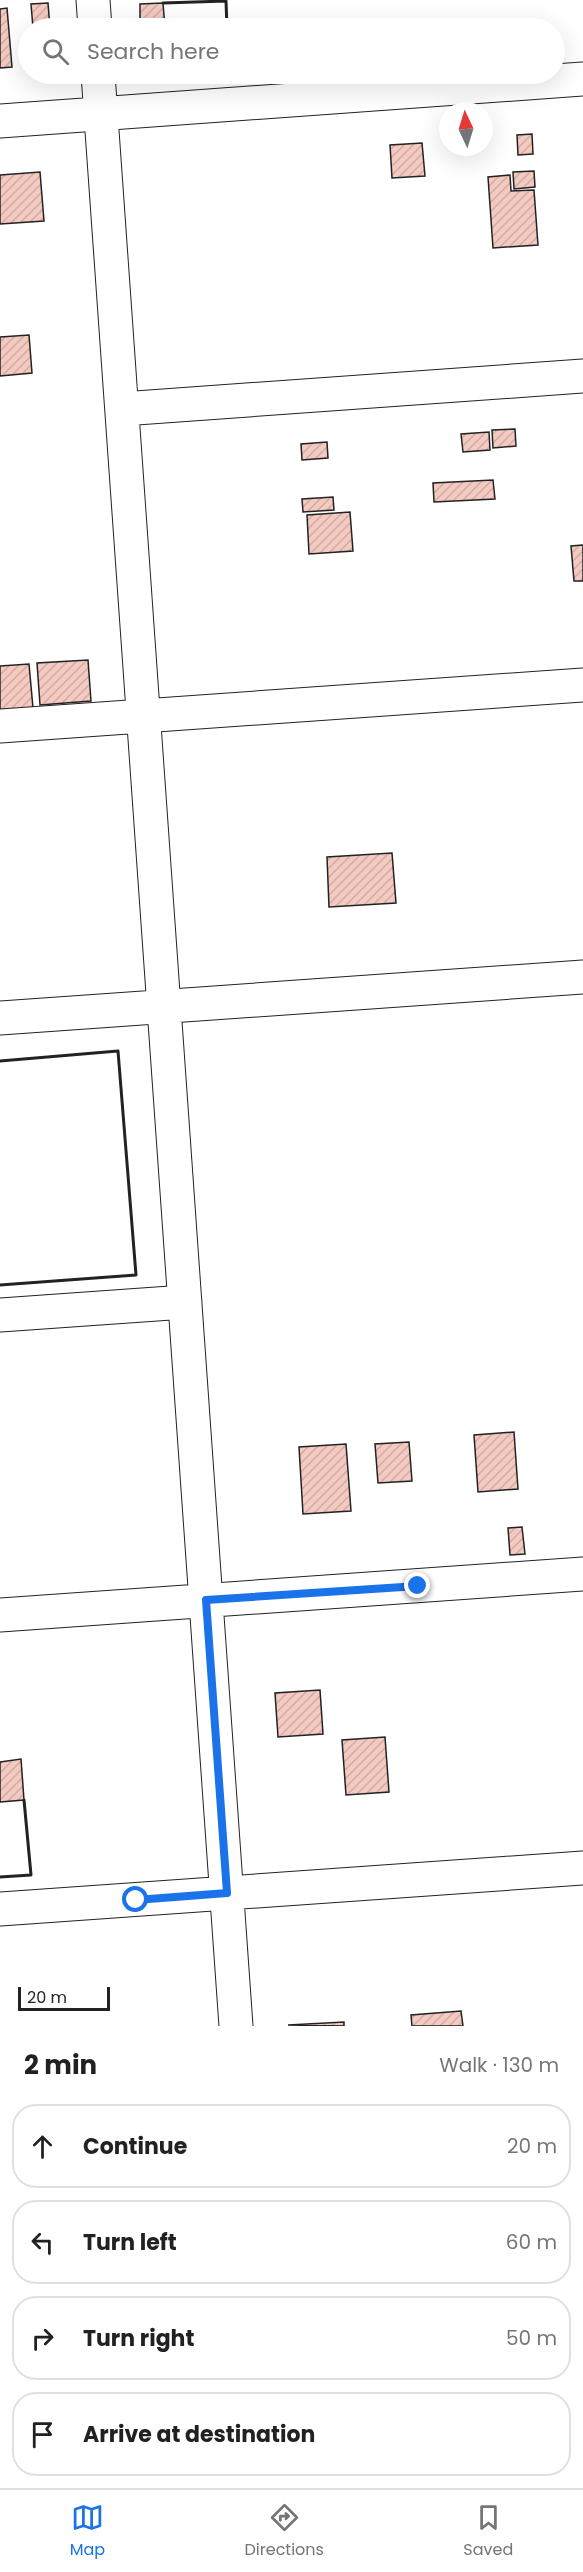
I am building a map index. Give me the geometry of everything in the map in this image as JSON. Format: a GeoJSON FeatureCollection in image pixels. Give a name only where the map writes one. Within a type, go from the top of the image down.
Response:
{"type":"FeatureCollection","features":[{"type":"Feature","properties":{"kind":"street"},"geometry":{"type":"LineString","coordinates":[[93,0],[94,18]]}},
{"type":"Feature","properties":{"kind":"street"},"geometry":{"type":"LineString","coordinates":[[565,81],[583,80]]}},
{"type":"Feature","properties":{"kind":"street"},"geometry":{"type":"LineString","coordinates":[[99,84],[236,2026]]}},
{"type":"Feature","properties":{"kind":"street"},"geometry":{"type":"LineString","coordinates":[[0,121],[526,84]]}},
{"type":"Feature","properties":{"kind":"street"},"geometry":{"type":"LineString","coordinates":[[122,409],[583,376]]}},
{"type":"Feature","properties":{"kind":"street"},"geometry":{"type":"LineString","coordinates":[[0,726],[583,685]]}},
{"type":"Feature","properties":{"kind":"street"},"geometry":{"type":"LineString","coordinates":[[0,1018],[583,977]]}},
{"type":"Feature","properties":{"kind":"street"},"geometry":{"type":"LineString","coordinates":[[0,1315],[185,1302]]}},
{"type":"Feature","properties":{"kind":"street"},"geometry":{"type":"LineString","coordinates":[[0,1615],[583,1574]]}},
{"type":"Feature","properties":{"kind":"street"},"geometry":{"type":"LineString","coordinates":[[0,1910],[583,1868]]}},
{"type":"Feature","properties":{"kind":"building"},"geometry":{"type":"Polygon","coordinates":[[[48,3],[49,18],[32,18],[31,4],[48,3]]]}},
{"type":"Feature","properties":{"kind":"building"},"geometry":{"type":"Polygon","coordinates":[[[163,3],[164,18],[140,18],[140,4],[163,3]]]}},
{"type":"Feature","properties":{"kind":"building"},"geometry":{"type":"Polygon","coordinates":[[[7,8],[12,67],[0,68],[0,9],[7,8]]]}},
{"type":"Feature","properties":{"kind":"building"},"geometry":{"type":"Polygon","coordinates":[[[532,134],[533,154],[518,155],[517,135],[532,134]]]}},
{"type":"Feature","properties":{"kind":"building"},"geometry":{"type":"Polygon","coordinates":[[[422,143],[425,176],[392,178],[390,145],[422,143]]]}},
{"type":"Feature","properties":{"kind":"building"},"geometry":{"type":"Polygon","coordinates":[[[534,171],[535,187],[514,189],[513,172],[534,171]]]}},
{"type":"Feature","properties":{"kind":"building"},"geometry":{"type":"Polygon","coordinates":[[[40,172],[44,221],[0,224],[0,175],[40,172]]]}},
{"type":"Feature","properties":{"kind":"building"},"geometry":{"type":"Polygon","coordinates":[[[510,175],[511,191],[534,190],[538,245],[493,248],[488,177],[510,175]]]}},
{"type":"Feature","properties":{"kind":"building"},"geometry":{"type":"Polygon","coordinates":[[[29,335],[32,373],[0,376],[0,337],[29,335]]]}},
{"type":"Feature","properties":{"kind":"building"},"geometry":{"type":"Polygon","coordinates":[[[515,429],[516,446],[493,448],[492,430],[515,429]]]}},
{"type":"Feature","properties":{"kind":"building"},"geometry":{"type":"Polygon","coordinates":[[[489,432],[490,450],[463,452],[461,434],[489,432]]]}},
{"type":"Feature","properties":{"kind":"building"},"geometry":{"type":"Polygon","coordinates":[[[327,442],[328,458],[302,460],[301,444],[327,442]]]}},
{"type":"Feature","properties":{"kind":"building"},"geometry":{"type":"Polygon","coordinates":[[[493,480],[495,499],[434,502],[433,483],[493,480]]]}},
{"type":"Feature","properties":{"kind":"building"},"geometry":{"type":"Polygon","coordinates":[[[333,497],[334,510],[303,512],[302,499],[333,497]]]}},
{"type":"Feature","properties":{"kind":"building"},"geometry":{"type":"Polygon","coordinates":[[[350,512],[353,551],[309,554],[307,515],[350,512]]]}},
{"type":"Feature","properties":{"kind":"building"},"geometry":{"type":"Polygon","coordinates":[[[583,545],[583,581],[574,581],[571,546],[583,545]]]}},
{"type":"Feature","properties":{"kind":"building"},"geometry":{"type":"Polygon","coordinates":[[[88,660],[91,701],[40,705],[37,663],[88,660]]]}},
{"type":"Feature","properties":{"kind":"building"},"geometry":{"type":"Polygon","coordinates":[[[29,664],[33,708],[0,710],[0,666],[29,664]]]}},
{"type":"Feature","properties":{"kind":"building"},"geometry":{"type":"Polygon","coordinates":[[[392,853],[396,903],[329,907],[327,857],[392,853]]]}},
{"type":"Feature","properties":{"kind":"building"},"geometry":{"type":"Polygon","coordinates":[[[514,1432],[518,1489],[478,1492],[474,1435],[514,1432]]]}},
{"type":"Feature","properties":{"kind":"building"},"geometry":{"type":"Polygon","coordinates":[[[409,1442],[412,1481],[378,1483],[375,1444],[409,1442]]]}},
{"type":"Feature","properties":{"kind":"building"},"geometry":{"type":"Polygon","coordinates":[[[346,1444],[351,1511],[303,1514],[299,1447],[346,1444]]]}},
{"type":"Feature","properties":{"kind":"building"},"geometry":{"type":"Polygon","coordinates":[[[522,1527],[525,1554],[510,1555],[508,1528],[522,1527]]]}},
{"type":"Feature","properties":{"kind":"building"},"geometry":{"type":"Polygon","coordinates":[[[320,1690],[323,1734],[278,1737],[275,1693],[320,1690]]]}},
{"type":"Feature","properties":{"kind":"building"},"geometry":{"type":"Polygon","coordinates":[[[385,1737],[389,1792],[346,1795],[342,1740],[385,1737]]]}},
{"type":"Feature","properties":{"kind":"building"},"geometry":{"type":"Polygon","coordinates":[[[21,1759],[24,1800],[0,1802],[0,1762],[21,1759]]]}},
{"type":"Feature","properties":{"kind":"building"},"geometry":{"type":"Polygon","coordinates":[[[461,2011],[463,2026],[412,2026],[411,2015],[461,2011]]]}},
{"type":"Feature","properties":{"kind":"building"},"geometry":{"type":"Polygon","coordinates":[[[344,2022],[344,2026],[288,2025],[344,2022]]]}},
{"type":"Feature","properties":{"kind":"wall"},"geometry":{"type":"LineString","coordinates":[[163,3],[226,1],[227,18]]}},
{"type":"Feature","properties":{"kind":"wall"},"geometry":{"type":"LineString","coordinates":[[0,1061],[118,1051],[136,1275],[0,1285]]}},
{"type":"Feature","properties":{"kind":"wall"},"geometry":{"type":"LineString","coordinates":[[0,1877],[31,1875],[24,1800]]}},
{"type":"Feature","properties":{"kind":"route"},"geometry":{"type":"LineString","coordinates":[[136,1900],[227,1893],[206,1600],[418,1586]]}}]}
